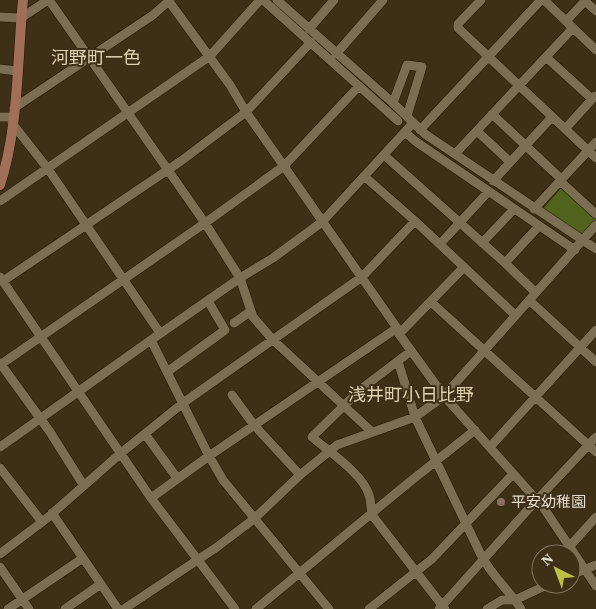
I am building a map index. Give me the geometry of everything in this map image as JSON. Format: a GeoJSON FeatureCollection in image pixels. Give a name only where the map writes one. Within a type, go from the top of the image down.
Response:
{"type":"FeatureCollection","features":[{"type":"Feature","properties":{"kind":"main road"},"geometry":{"type":"LineString","coordinates":[[0,185],[13,116],[23,0]]}},
{"type":"Feature","properties":{"kind":"street"},"geometry":{"type":"LineString","coordinates":[[0,17],[21,18],[48,0],[205,223],[240,278],[253,317],[272,339],[372,432]]}},
{"type":"Feature","properties":{"kind":"street"},"geometry":{"type":"LineString","coordinates":[[0,117],[13,116],[89,57],[154,14],[168,0],[210,56],[246,112],[362,278],[411,352],[444,396],[537,500],[569,544]]}},
{"type":"Feature","properties":{"kind":"street"},"geometry":{"type":"LineString","coordinates":[[0,201],[210,56],[262,0],[398,121]]}},
{"type":"Feature","properties":{"kind":"street"},"geometry":{"type":"LineString","coordinates":[[277,0],[393,103],[420,130],[534,209],[596,249]]}},
{"type":"Feature","properties":{"kind":"street"},"geometry":{"type":"LineString","coordinates":[[309,29],[334,0]]}},
{"type":"Feature","properties":{"kind":"street"},"geometry":{"type":"LineString","coordinates":[[336,54],[383,0]]}},
{"type":"Feature","properties":{"kind":"street"},"geometry":{"type":"LineString","coordinates":[[481,0],[458,24],[458,28],[596,158]]}},
{"type":"Feature","properties":{"kind":"street"},"geometry":{"type":"LineString","coordinates":[[420,130],[542,0],[596,50]]}},
{"type":"Feature","properties":{"kind":"street"},"geometry":{"type":"LineString","coordinates":[[454,154],[546,56],[585,0],[596,11]]}},
{"type":"Feature","properties":{"kind":"street"},"geometry":{"type":"LineString","coordinates":[[235,609],[151,498],[2,279],[168,170],[246,112],[311,42]]}},
{"type":"Feature","properties":{"kind":"street"},"geometry":{"type":"LineString","coordinates":[[546,56],[594,97],[565,129]]}},
{"type":"Feature","properties":{"kind":"street"},"geometry":{"type":"LineString","coordinates":[[0,447],[322,222],[405,132],[410,119],[422,67],[407,64],[393,103]]}},
{"type":"Feature","properties":{"kind":"street"},"geometry":{"type":"LineString","coordinates":[[0,69],[17,70]]}},
{"type":"Feature","properties":{"kind":"street"},"geometry":{"type":"LineString","coordinates":[[84,486],[0,364],[124,280],[284,166],[359,86]]}},
{"type":"Feature","properties":{"kind":"street"},"geometry":{"type":"LineString","coordinates":[[492,114],[596,214]]}},
{"type":"Feature","properties":{"kind":"street"},"geometry":{"type":"LineString","coordinates":[[13,116],[160,334]]}},
{"type":"Feature","properties":{"kind":"street"},"geometry":{"type":"LineString","coordinates":[[493,181],[552,117]]}},
{"type":"Feature","properties":{"kind":"street"},"geometry":{"type":"LineString","coordinates":[[477,131],[510,162]]}},
{"type":"Feature","properties":{"kind":"street"},"geometry":{"type":"LineString","coordinates":[[405,132],[488,192],[576,250]]}},
{"type":"Feature","properties":{"kind":"street"},"geometry":{"type":"LineString","coordinates":[[534,209],[596,142]]}},
{"type":"Feature","properties":{"kind":"street"},"geometry":{"type":"LineString","coordinates":[[384,155],[535,292]]}},
{"type":"Feature","properties":{"kind":"street"},"geometry":{"type":"LineString","coordinates":[[364,176],[415,220],[515,315]]}},
{"type":"Feature","properties":{"kind":"street"},"geometry":{"type":"LineString","coordinates":[[440,244],[488,192]]}},
{"type":"Feature","properties":{"kind":"street"},"geometry":{"type":"LineString","coordinates":[[482,243],[514,209]]}},
{"type":"Feature","properties":{"kind":"street"},"geometry":{"type":"LineString","coordinates":[[1,551],[42,522],[121,453],[183,403],[272,339],[308,317],[362,278],[415,220]]}},
{"type":"Feature","properties":{"kind":"street"},"geometry":{"type":"LineString","coordinates":[[505,263],[539,226]]}},
{"type":"Feature","properties":{"kind":"street"},"geometry":{"type":"LineString","coordinates":[[124,609],[217,547],[255,518],[300,475],[337,445],[415,417],[444,396],[483,350],[596,226]]}},
{"type":"Feature","properties":{"kind":"street"},"geometry":{"type":"LineString","coordinates":[[151,498],[254,425],[398,331],[431,302],[464,267]]}},
{"type":"Feature","properties":{"kind":"street"},"geometry":{"type":"LineString","coordinates":[[529,300],[596,362]]}},
{"type":"Feature","properties":{"kind":"street"},"geometry":{"type":"LineString","coordinates":[[167,372],[225,330],[208,301]]}},
{"type":"Feature","properties":{"kind":"street"},"geometry":{"type":"LineString","coordinates":[[431,302],[596,452]]}},
{"type":"Feature","properties":{"kind":"street"},"geometry":{"type":"LineString","coordinates":[[234,323],[251,310]]}},
{"type":"Feature","properties":{"kind":"street"},"geometry":{"type":"LineString","coordinates":[[490,447],[596,330]]}},
{"type":"Feature","properties":{"kind":"street"},"geometry":{"type":"LineString","coordinates":[[151,340],[223,480],[329,609]]}},
{"type":"Feature","properties":{"kind":"street"},"geometry":{"type":"LineString","coordinates":[[411,352],[361,389],[312,437],[356,476],[366,488],[370,496],[372,515],[442,608],[537,500],[596,437]]}},
{"type":"Feature","properties":{"kind":"street"},"geometry":{"type":"LineString","coordinates":[[398,361],[415,417],[484,560],[521,609]]}},
{"type":"Feature","properties":{"kind":"street"},"geometry":{"type":"LineString","coordinates":[[232,395],[254,425],[300,475]]}},
{"type":"Feature","properties":{"kind":"street"},"geometry":{"type":"LineString","coordinates":[[256,609],[475,430]]}},
{"type":"Feature","properties":{"kind":"street"},"geometry":{"type":"LineString","coordinates":[[145,434],[177,478]]}},
{"type":"Feature","properties":{"kind":"street"},"geometry":{"type":"LineString","coordinates":[[0,468],[42,522]]}},
{"type":"Feature","properties":{"kind":"street"},"geometry":{"type":"LineString","coordinates":[[370,609],[432,559],[513,474]]}},
{"type":"Feature","properties":{"kind":"street"},"geometry":{"type":"LineString","coordinates":[[52,513],[118,609]]}},
{"type":"Feature","properties":{"kind":"street"},"geometry":{"type":"LineString","coordinates":[[572,544],[596,517]]}},
{"type":"Feature","properties":{"kind":"street"},"geometry":{"type":"LineString","coordinates":[[8,609],[83,558]]}},
{"type":"Feature","properties":{"kind":"street"},"geometry":{"type":"LineString","coordinates":[[581,564],[596,586]]}},
{"type":"Feature","properties":{"kind":"street"},"geometry":{"type":"LineString","coordinates":[[581,570],[596,565]]}},
{"type":"Feature","properties":{"kind":"street"},"geometry":{"type":"LineString","coordinates":[[0,567],[29,609]]}},
{"type":"Feature","properties":{"kind":"street"},"geometry":{"type":"LineString","coordinates":[[65,609],[101,584]]}},
{"type":"Feature","properties":{"kind":"street"},"geometry":{"type":"LineString","coordinates":[[486,609],[502,600],[515,600],[531,592]]}},
{"type":"Feature","properties":{"kind":"green space"},"geometry":{"type":"Polygon","coordinates":[[[562,187],[596,218],[596,222],[583,237],[543,209],[562,187]]]}},
{"type":"Feature","properties":{"kind":"place","name":"平安幼稚園"},"geometry":{"type":"Point","coordinates":[501,502]}},
{"type":"Feature","properties":{"kind":"district","name":"河野町一色"},"geometry":{"type":"Point","coordinates":[96,58]}},
{"type":"Feature","properties":{"kind":"district","name":"浅井町小日比野"},"geometry":{"type":"Point","coordinates":[411,395]}}]}
